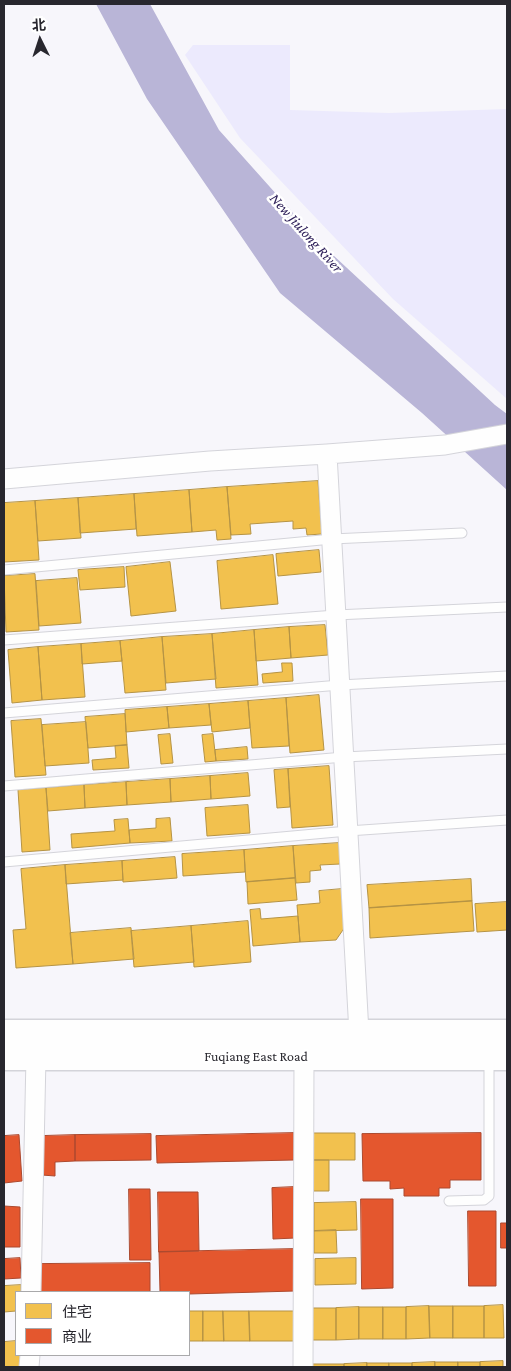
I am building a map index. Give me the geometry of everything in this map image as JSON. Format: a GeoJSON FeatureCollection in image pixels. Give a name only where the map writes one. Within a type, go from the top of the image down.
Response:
{"type":"FeatureCollection","features":[{"type":"Feature","properties":{"kind":"main road","name":"Fuqiang East Road"},"geometry":{"type":"LineString","coordinates":[[4,1033],[507,1033]]}},
{"type":"Feature","properties":{"kind":"main road","name":"Fuqiang East Road"},"geometry":{"type":"LineString","coordinates":[[4,1057],[498,1057]]}},
{"type":"Feature","properties":{"kind":"street"},"geometry":{"type":"LineString","coordinates":[[4,479],[210,460],[445,445],[507,434]]}},
{"type":"Feature","properties":{"kind":"street"},"geometry":{"type":"LineString","coordinates":[[327,454],[359,1033]]}},
{"type":"Feature","properties":{"kind":"street"},"geometry":{"type":"LineString","coordinates":[[31,1291],[36,1057]]}},
{"type":"Feature","properties":{"kind":"street"},"geometry":{"type":"LineString","coordinates":[[303,1367],[304,1057]]}},
{"type":"Feature","properties":{"kind":"lane"},"geometry":{"type":"LineString","coordinates":[[4,570],[332,539],[462,533]]}},
{"type":"Feature","properties":{"kind":"lane"},"geometry":{"type":"LineString","coordinates":[[4,640],[336,615],[507,607]]}},
{"type":"Feature","properties":{"kind":"lane"},"geometry":{"type":"LineString","coordinates":[[4,713],[340,685],[507,676]]}},
{"type":"Feature","properties":{"kind":"lane"},"geometry":{"type":"LineString","coordinates":[[4,786],[344,757],[507,749]]}},
{"type":"Feature","properties":{"kind":"lane"},"geometry":{"type":"LineString","coordinates":[[4,862],[348,831],[507,820]]}},
{"type":"Feature","properties":{"kind":"lane"},"geometry":{"type":"LineString","coordinates":[[449,1201],[484,1200],[489,1196],[498,1057]]}},
{"type":"Feature","properties":{"kind":"shaded area"},"geometry":{"type":"Polygon","coordinates":[[[193,45],[290,45],[290,110],[389,113],[507,109],[507,399],[393,299],[240,138],[185,55],[193,45]]]}},
{"type":"Feature","properties":{"kind":"water","name":"New Jiulong River"},"geometry":{"type":"Polygon","coordinates":[[[96,4],[150,4],[219,130],[320,243],[507,414],[507,490],[422,413],[280,293],[147,99],[96,4]]]}},
{"type":"Feature","properties":{"kind":"building: 住宅"},"geometry":{"type":"Polygon","coordinates":[[[318,481],[322,534],[307,535],[306,528],[293,529],[293,521],[250,524],[251,534],[231,535],[227,487],[318,481]]]}},
{"type":"Feature","properties":{"kind":"building: 住宅"},"geometry":{"type":"Polygon","coordinates":[[[227,487],[231,539],[217,540],[216,530],[192,532],[189,490],[227,487]]]}},
{"type":"Feature","properties":{"kind":"building: 住宅"},"geometry":{"type":"Polygon","coordinates":[[[189,490],[192,532],[137,536],[134,494],[189,490]]]}},
{"type":"Feature","properties":{"kind":"building: 住宅"},"geometry":{"type":"Polygon","coordinates":[[[134,494],[136,529],[80,533],[78,498],[134,494]]]}},
{"type":"Feature","properties":{"kind":"building: 住宅"},"geometry":{"type":"Polygon","coordinates":[[[78,498],[81,538],[38,541],[35,501],[78,498]]]}},
{"type":"Feature","properties":{"kind":"building: 住宅"},"geometry":{"type":"Polygon","coordinates":[[[35,501],[39,560],[4,562],[4,503],[35,501]]]}},
{"type":"Feature","properties":{"kind":"building: 住宅"},"geometry":{"type":"Polygon","coordinates":[[[319,550],[321,572],[278,576],[276,554],[319,550]]]}},
{"type":"Feature","properties":{"kind":"building: 住宅"},"geometry":{"type":"Polygon","coordinates":[[[273,555],[278,604],[221,609],[217,561],[273,555]]]}},
{"type":"Feature","properties":{"kind":"building: 住宅"},"geometry":{"type":"Polygon","coordinates":[[[170,562],[176,611],[131,616],[126,567],[170,562]]]}},
{"type":"Feature","properties":{"kind":"building: 住宅"},"geometry":{"type":"Polygon","coordinates":[[[124,567],[125,587],[80,590],[78,570],[124,567]]]}},
{"type":"Feature","properties":{"kind":"building: 住宅"},"geometry":{"type":"Polygon","coordinates":[[[35,574],[39,630],[6,632],[4,576],[35,574]]]}},
{"type":"Feature","properties":{"kind":"building: 住宅"},"geometry":{"type":"Polygon","coordinates":[[[77,578],[81,623],[39,626],[36,581],[77,578]]]}},
{"type":"Feature","properties":{"kind":"building: 住宅"},"geometry":{"type":"Polygon","coordinates":[[[325,625],[328,655],[291,658],[289,627],[325,625]]]}},
{"type":"Feature","properties":{"kind":"building: 住宅"},"geometry":{"type":"Polygon","coordinates":[[[289,627],[291,658],[256,661],[254,630],[289,627]]]}},
{"type":"Feature","properties":{"kind":"building: 住宅"},"geometry":{"type":"Polygon","coordinates":[[[254,630],[258,685],[216,688],[212,634],[254,630]]]}},
{"type":"Feature","properties":{"kind":"building: 住宅"},"geometry":{"type":"Polygon","coordinates":[[[212,634],[216,679],[166,683],[162,637],[212,634]]]}},
{"type":"Feature","properties":{"kind":"building: 住宅"},"geometry":{"type":"Polygon","coordinates":[[[162,637],[166,690],[125,693],[120,641],[162,637]]]}},
{"type":"Feature","properties":{"kind":"building: 住宅"},"geometry":{"type":"Polygon","coordinates":[[[120,641],[122,661],[82,664],[81,644],[120,641]]]}},
{"type":"Feature","properties":{"kind":"building: 住宅"},"geometry":{"type":"Polygon","coordinates":[[[81,644],[85,697],[42,700],[38,647],[81,644]]]}},
{"type":"Feature","properties":{"kind":"building: 住宅"},"geometry":{"type":"Polygon","coordinates":[[[38,647],[42,700],[12,703],[8,650],[38,647]]]}},
{"type":"Feature","properties":{"kind":"building: 住宅"},"geometry":{"type":"Polygon","coordinates":[[[282,663],[292,663],[293,681],[263,683],[262,674],[282,672],[282,663]]]}},
{"type":"Feature","properties":{"kind":"building: 住宅"},"geometry":{"type":"Polygon","coordinates":[[[319,695],[324,750],[290,753],[286,698],[319,695]]]}},
{"type":"Feature","properties":{"kind":"building: 住宅"},"geometry":{"type":"Polygon","coordinates":[[[286,698],[289,746],[252,748],[248,701],[286,698]]]}},
{"type":"Feature","properties":{"kind":"building: 住宅"},"geometry":{"type":"Polygon","coordinates":[[[248,701],[250,728],[212,732],[209,704],[248,701]]]}},
{"type":"Feature","properties":{"kind":"building: 住宅"},"geometry":{"type":"Polygon","coordinates":[[[209,704],[211,725],[169,728],[167,707],[209,704]]]}},
{"type":"Feature","properties":{"kind":"building: 住宅"},"geometry":{"type":"Polygon","coordinates":[[[167,707],[169,728],[126,732],[125,710],[167,707]]]}},
{"type":"Feature","properties":{"kind":"building: 住宅"},"geometry":{"type":"Polygon","coordinates":[[[125,714],[127,745],[88,748],[85,717],[125,714]]]}},
{"type":"Feature","properties":{"kind":"building: 住宅"},"geometry":{"type":"Polygon","coordinates":[[[41,719],[46,775],[15,777],[11,721],[41,719]]]}},
{"type":"Feature","properties":{"kind":"building: 住宅"},"geometry":{"type":"Polygon","coordinates":[[[86,722],[89,763],[45,766],[42,725],[86,722]]]}},
{"type":"Feature","properties":{"kind":"building: 住宅"},"geometry":{"type":"Polygon","coordinates":[[[170,734],[173,763],[161,764],[158,735],[170,734]]]}},
{"type":"Feature","properties":{"kind":"building: 住宅"},"geometry":{"type":"Polygon","coordinates":[[[213,734],[216,761],[205,762],[202,735],[213,734]]]}},
{"type":"Feature","properties":{"kind":"building: 住宅"},"geometry":{"type":"Polygon","coordinates":[[[127,745],[129,768],[93,770],[92,760],[116,758],[115,746],[127,745]]]}},
{"type":"Feature","properties":{"kind":"building: 住宅"},"geometry":{"type":"Polygon","coordinates":[[[247,747],[248,759],[216,761],[215,750],[247,747]]]}},
{"type":"Feature","properties":{"kind":"building: 住宅"},"geometry":{"type":"Polygon","coordinates":[[[329,766],[333,825],[292,828],[288,769],[329,766]]]}},
{"type":"Feature","properties":{"kind":"building: 住宅"},"geometry":{"type":"Polygon","coordinates":[[[288,769],[290,807],[277,808],[274,770],[288,769]]]}},
{"type":"Feature","properties":{"kind":"building: 住宅"},"geometry":{"type":"Polygon","coordinates":[[[248,773],[250,796],[211,799],[210,776],[248,773]]]}},
{"type":"Feature","properties":{"kind":"building: 住宅"},"geometry":{"type":"Polygon","coordinates":[[[210,776],[211,799],[171,802],[170,779],[210,776]]]}},
{"type":"Feature","properties":{"kind":"building: 住宅"},"geometry":{"type":"Polygon","coordinates":[[[170,779],[171,802],[127,805],[126,782],[170,779]]]}},
{"type":"Feature","properties":{"kind":"building: 住宅"},"geometry":{"type":"Polygon","coordinates":[[[126,782],[127,805],[85,808],[84,785],[126,782]]]}},
{"type":"Feature","properties":{"kind":"building: 住宅"},"geometry":{"type":"Polygon","coordinates":[[[84,785],[85,808],[48,811],[46,788],[84,785]]]}},
{"type":"Feature","properties":{"kind":"building: 住宅"},"geometry":{"type":"Polygon","coordinates":[[[46,788],[50,850],[22,852],[18,790],[46,788]]]}},
{"type":"Feature","properties":{"kind":"building: 住宅"},"geometry":{"type":"Polygon","coordinates":[[[248,805],[250,833],[207,836],[205,808],[248,805]]]}},
{"type":"Feature","properties":{"kind":"building: 住宅"},"geometry":{"type":"Polygon","coordinates":[[[170,818],[172,841],[130,843],[129,830],[156,828],[156,819],[170,818]]]}},
{"type":"Feature","properties":{"kind":"building: 住宅"},"geometry":{"type":"Polygon","coordinates":[[[128,819],[130,843],[72,848],[71,834],[115,831],[114,820],[128,819]]]}},
{"type":"Feature","properties":{"kind":"building: 住宅"},"geometry":{"type":"Polygon","coordinates":[[[339,843],[340,864],[320,865],[321,870],[310,871],[310,882],[296,883],[293,846],[339,843]]]}},
{"type":"Feature","properties":{"kind":"building: 住宅"},"geometry":{"type":"Polygon","coordinates":[[[293,846],[295,878],[246,882],[244,850],[293,846]]]}},
{"type":"Feature","properties":{"kind":"building: 住宅"},"geometry":{"type":"Polygon","coordinates":[[[244,850],[245,872],[183,876],[182,854],[244,850]]]}},
{"type":"Feature","properties":{"kind":"building: 住宅"},"geometry":{"type":"Polygon","coordinates":[[[175,857],[177,878],[123,882],[122,861],[175,857]]]}},
{"type":"Feature","properties":{"kind":"building: 住宅"},"geometry":{"type":"Polygon","coordinates":[[[122,861],[123,880],[66,884],[65,865],[122,861]]]}},
{"type":"Feature","properties":{"kind":"building: 住宅"},"geometry":{"type":"Polygon","coordinates":[[[65,865],[73,964],[16,968],[13,930],[26,929],[21,869],[65,865]]]}},
{"type":"Feature","properties":{"kind":"building: 住宅"},"geometry":{"type":"Polygon","coordinates":[[[295,878],[297,900],[248,904],[247,882],[295,878]]]}},
{"type":"Feature","properties":{"kind":"building: 住宅"},"geometry":{"type":"Polygon","coordinates":[[[471,879],[472,901],[369,908],[367,885],[471,879]]]}},
{"type":"Feature","properties":{"kind":"building: 住宅"},"geometry":{"type":"Polygon","coordinates":[[[342,889],[345,927],[336,940],[300,942],[297,905],[320,903],[319,891],[342,889]]]}},
{"type":"Feature","properties":{"kind":"building: 住宅"},"geometry":{"type":"Polygon","coordinates":[[[472,901],[474,931],[370,938],[369,908],[472,901]]]}},
{"type":"Feature","properties":{"kind":"building: 住宅"},"geometry":{"type":"Polygon","coordinates":[[[507,902],[507,930],[477,932],[475,904],[507,902]]]}},
{"type":"Feature","properties":{"kind":"building: 住宅"},"geometry":{"type":"Polygon","coordinates":[[[260,909],[261,919],[298,916],[300,942],[253,946],[250,910],[260,909]]]}},
{"type":"Feature","properties":{"kind":"building: 住宅"},"geometry":{"type":"Polygon","coordinates":[[[248,921],[251,962],[194,967],[191,926],[248,921]]]}},
{"type":"Feature","properties":{"kind":"building: 住宅"},"geometry":{"type":"Polygon","coordinates":[[[191,926],[194,962],[134,967],[131,931],[191,926]]]}},
{"type":"Feature","properties":{"kind":"building: 住宅"},"geometry":{"type":"Polygon","coordinates":[[[131,928],[134,959],[73,964],[70,933],[131,928]]]}},
{"type":"Feature","properties":{"kind":"building: 住宅"},"geometry":{"type":"Polygon","coordinates":[[[313,1133],[355,1133],[355,1160],[313,1160],[313,1133]]]}},
{"type":"Feature","properties":{"kind":"building: 住宅"},"geometry":{"type":"Polygon","coordinates":[[[313,1160],[329,1160],[329,1191],[313,1191],[313,1160]]]}},
{"type":"Feature","properties":{"kind":"building: 住宅"},"geometry":{"type":"Polygon","coordinates":[[[356,1202],[357,1230],[314,1231],[314,1203],[356,1202]]]}},
{"type":"Feature","properties":{"kind":"building: 住宅"},"geometry":{"type":"Polygon","coordinates":[[[336,1230],[337,1253],[314,1253],[314,1231],[336,1230]]]}},
{"type":"Feature","properties":{"kind":"building: 住宅"},"geometry":{"type":"Polygon","coordinates":[[[356,1258],[356,1284],[315,1285],[315,1259],[356,1258]]]}},
{"type":"Feature","properties":{"kind":"building: 住宅"},"geometry":{"type":"Polygon","coordinates":[[[21,1285],[21,1291],[15,1291],[15,1311],[4,1312],[4,1286],[21,1285]]]}},
{"type":"Feature","properties":{"kind":"building: 住宅"},"geometry":{"type":"Polygon","coordinates":[[[503,1305],[504,1338],[484,1338],[484,1306],[503,1305]]]}},
{"type":"Feature","properties":{"kind":"building: 住宅"},"geometry":{"type":"Polygon","coordinates":[[[429,1306],[453,1306],[453,1338],[430,1338],[429,1306]]]}},
{"type":"Feature","properties":{"kind":"building: 住宅"},"geometry":{"type":"Polygon","coordinates":[[[429,1306],[430,1338],[406,1339],[406,1307],[429,1306]]]}},
{"type":"Feature","properties":{"kind":"building: 住宅"},"geometry":{"type":"Polygon","coordinates":[[[453,1306],[484,1306],[484,1338],[453,1338],[453,1306]]]}},
{"type":"Feature","properties":{"kind":"building: 住宅"},"geometry":{"type":"Polygon","coordinates":[[[359,1307],[383,1307],[383,1339],[359,1339],[359,1307]]]}},
{"type":"Feature","properties":{"kind":"building: 住宅"},"geometry":{"type":"Polygon","coordinates":[[[359,1307],[359,1339],[336,1340],[336,1308],[359,1307]]]}},
{"type":"Feature","properties":{"kind":"building: 住宅"},"geometry":{"type":"Polygon","coordinates":[[[383,1307],[406,1307],[406,1339],[383,1339],[383,1307]]]}},
{"type":"Feature","properties":{"kind":"building: 住宅"},"geometry":{"type":"Polygon","coordinates":[[[312,1308],[336,1308],[336,1340],[313,1340],[312,1308]]]}},
{"type":"Feature","properties":{"kind":"building: 住宅"},"geometry":{"type":"Polygon","coordinates":[[[190,1311],[203,1311],[203,1341],[190,1341],[190,1311]]]}},
{"type":"Feature","properties":{"kind":"building: 住宅"},"geometry":{"type":"Polygon","coordinates":[[[203,1311],[223,1311],[224,1341],[203,1341],[203,1311]]]}},
{"type":"Feature","properties":{"kind":"building: 住宅"},"geometry":{"type":"Polygon","coordinates":[[[223,1311],[249,1311],[250,1341],[224,1341],[223,1311]]]}},
{"type":"Feature","properties":{"kind":"building: 住宅"},"geometry":{"type":"Polygon","coordinates":[[[249,1311],[294,1311],[294,1341],[250,1341],[249,1311]]]}},
{"type":"Feature","properties":{"kind":"building: 住宅"},"geometry":{"type":"Polygon","coordinates":[[[15,1341],[15,1356],[21,1356],[22,1367],[4,1367],[4,1342],[15,1341]]]}},
{"type":"Feature","properties":{"kind":"building: 住宅"},"geometry":{"type":"Polygon","coordinates":[[[503,1361],[503,1367],[480,1367],[480,1362],[503,1361]]]}},
{"type":"Feature","properties":{"kind":"building: 住宅"},"geometry":{"type":"Polygon","coordinates":[[[435,1362],[458,1362],[458,1367],[435,1367],[435,1362]]]}},
{"type":"Feature","properties":{"kind":"building: 住宅"},"geometry":{"type":"Polygon","coordinates":[[[435,1362],[435,1367],[412,1367],[412,1363],[435,1362]]]}},
{"type":"Feature","properties":{"kind":"building: 住宅"},"geometry":{"type":"Polygon","coordinates":[[[458,1362],[480,1362],[480,1367],[458,1367],[458,1362]]]}},
{"type":"Feature","properties":{"kind":"building: 住宅"},"geometry":{"type":"Polygon","coordinates":[[[367,1363],[389,1363],[389,1367],[367,1367],[367,1363]]]}},
{"type":"Feature","properties":{"kind":"building: 住宅"},"geometry":{"type":"Polygon","coordinates":[[[367,1363],[367,1367],[344,1367],[344,1364],[367,1363]]]}},
{"type":"Feature","properties":{"kind":"building: 住宅"},"geometry":{"type":"Polygon","coordinates":[[[389,1363],[412,1363],[412,1367],[389,1367],[389,1363]]]}},
{"type":"Feature","properties":{"kind":"building: 住宅"},"geometry":{"type":"Polygon","coordinates":[[[313,1364],[344,1364],[344,1367],[313,1367],[313,1364]]]}},
{"type":"Feature","properties":{"kind":"building: 商业"},"geometry":{"type":"Polygon","coordinates":[[[294,1133],[294,1160],[157,1163],[156,1136],[294,1133]]]}},
{"type":"Feature","properties":{"kind":"building: 商业"},"geometry":{"type":"Polygon","coordinates":[[[481,1133],[481,1180],[450,1180],[450,1188],[439,1188],[439,1196],[404,1196],[404,1188],[390,1189],[390,1181],[363,1181],[362,1134],[481,1133]]]}},
{"type":"Feature","properties":{"kind":"building: 商业"},"geometry":{"type":"Polygon","coordinates":[[[151,1134],[151,1160],[75,1161],[75,1135],[151,1134]]]}},
{"type":"Feature","properties":{"kind":"building: 商业"},"geometry":{"type":"Polygon","coordinates":[[[19,1135],[22,1181],[4,1183],[4,1136],[19,1135]]]}},
{"type":"Feature","properties":{"kind":"building: 商业"},"geometry":{"type":"Polygon","coordinates":[[[75,1135],[75,1161],[55,1162],[55,1176],[42,1175],[42,1136],[75,1135]]]}},
{"type":"Feature","properties":{"kind":"building: 商业"},"geometry":{"type":"Polygon","coordinates":[[[294,1187],[295,1238],[273,1239],[272,1188],[294,1187]]]}},
{"type":"Feature","properties":{"kind":"building: 商业"},"geometry":{"type":"Polygon","coordinates":[[[129,1189],[150,1189],[151,1260],[130,1260],[129,1189]]]}},
{"type":"Feature","properties":{"kind":"building: 商业"},"geometry":{"type":"Polygon","coordinates":[[[158,1192],[198,1192],[199,1251],[159,1252],[158,1192]]]}},
{"type":"Feature","properties":{"kind":"building: 商业"},"geometry":{"type":"Polygon","coordinates":[[[361,1199],[393,1199],[393,1288],[362,1289],[361,1199]]]}},
{"type":"Feature","properties":{"kind":"building: 商业"},"geometry":{"type":"Polygon","coordinates":[[[4,1206],[20,1207],[20,1247],[4,1247],[4,1206]]]}},
{"type":"Feature","properties":{"kind":"building: 商业"},"geometry":{"type":"Polygon","coordinates":[[[468,1211],[496,1211],[496,1286],[469,1286],[468,1211]]]}},
{"type":"Feature","properties":{"kind":"building: 商业"},"geometry":{"type":"Polygon","coordinates":[[[501,1223],[507,1223],[507,1248],[501,1248],[501,1223]]]}},
{"type":"Feature","properties":{"kind":"building: 商业"},"geometry":{"type":"Polygon","coordinates":[[[294,1249],[295,1291],[190,1294],[190,1291],[160,1291],[159,1252],[294,1249]]]}},
{"type":"Feature","properties":{"kind":"building: 商业"},"geometry":{"type":"Polygon","coordinates":[[[20,1258],[21,1278],[4,1279],[4,1259],[20,1258]]]}},
{"type":"Feature","properties":{"kind":"building: 商业"},"geometry":{"type":"Polygon","coordinates":[[[150,1263],[150,1291],[40,1291],[40,1264],[150,1263]]]}}]}
